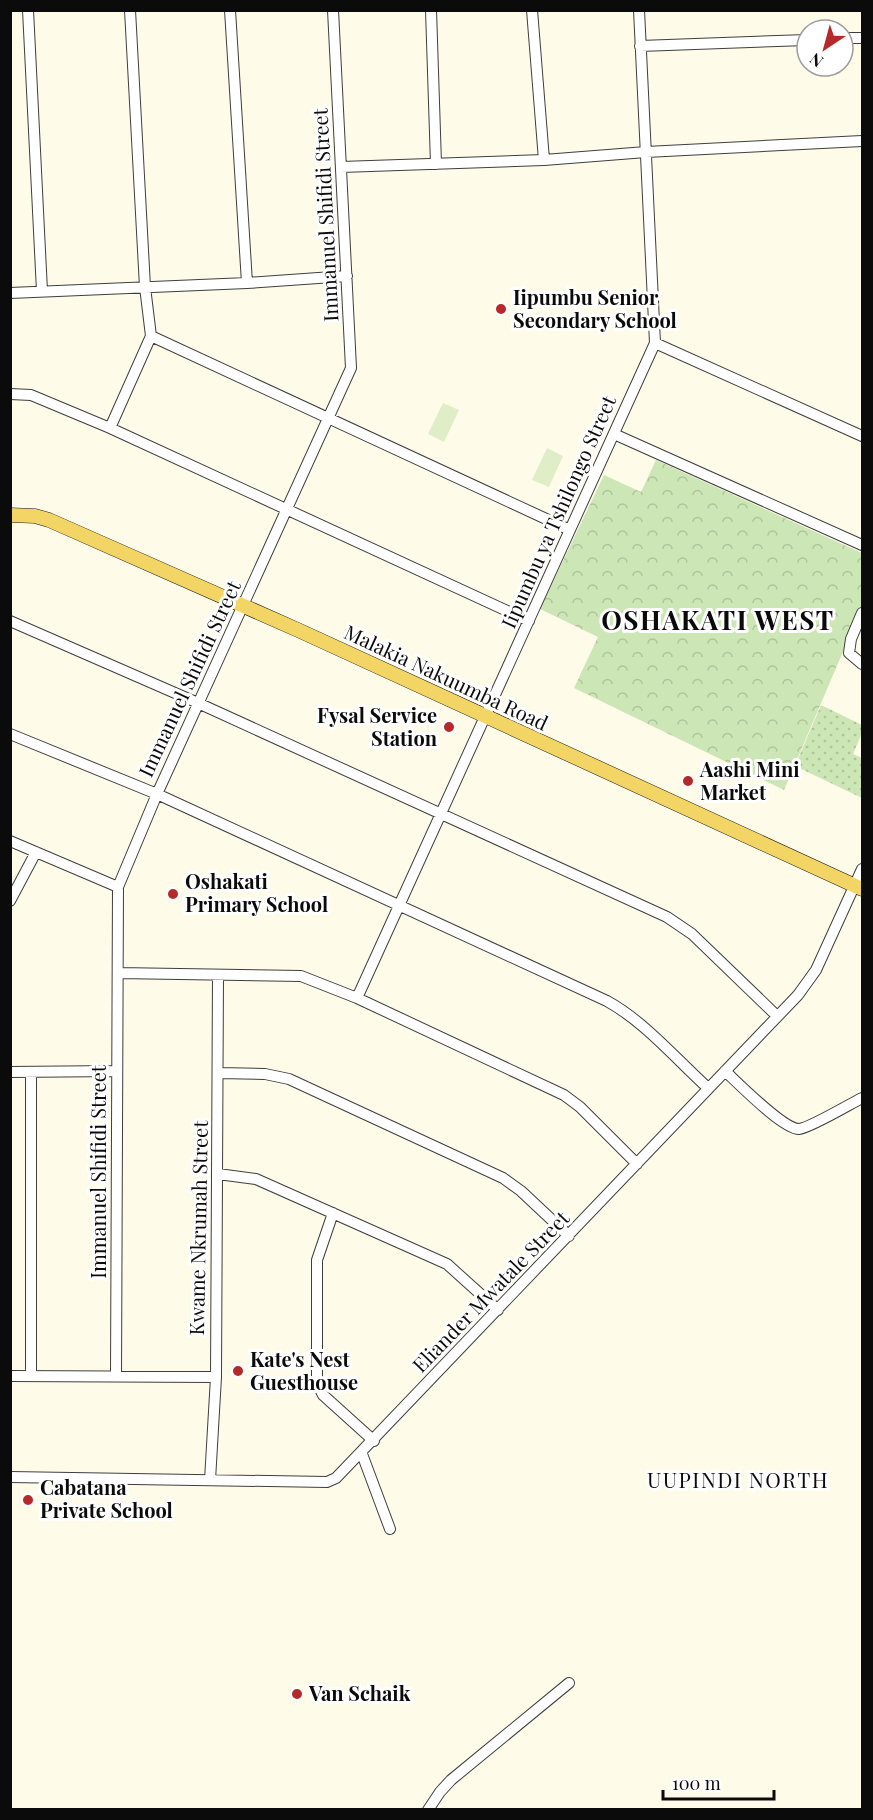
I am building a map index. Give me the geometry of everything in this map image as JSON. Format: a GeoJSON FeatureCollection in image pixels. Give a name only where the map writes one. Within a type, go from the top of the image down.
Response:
{"type":"FeatureCollection","features":[{"type":"Feature","properties":{"kind":"main road","name":"Malakia Nakuumba Road"},"geometry":{"type":"LineString","coordinates":[[10,515],[49,519],[859,887]]}},
{"type":"Feature","properties":{"kind":"street"},"geometry":{"type":"LineString","coordinates":[[28,10],[42,291]]}},
{"type":"Feature","properties":{"kind":"street"},"geometry":{"type":"LineString","coordinates":[[110,428],[151,336],[146,287],[130,10]]}},
{"type":"Feature","properties":{"kind":"street"},"geometry":{"type":"LineString","coordinates":[[230,10],[247,283]]}},
{"type":"Feature","properties":{"kind":"street","name":"Immanuel Shifidi Street"},"geometry":{"type":"LineString","coordinates":[[116,1376],[118,887],[157,794],[351,368],[333,10]]}},
{"type":"Feature","properties":{"kind":"street"},"geometry":{"type":"LineString","coordinates":[[431,10],[436,164]]}},
{"type":"Feature","properties":{"kind":"street"},"geometry":{"type":"LineString","coordinates":[[532,10],[544,160]]}},
{"type":"Feature","properties":{"kind":"street","name":"Iipumbu ya Tshilongo Street"},"geometry":{"type":"LineString","coordinates":[[357,998],[656,343],[639,10]]}},
{"type":"Feature","properties":{"kind":"street"},"geometry":{"type":"LineString","coordinates":[[640,46],[795,40]]}},
{"type":"Feature","properties":{"kind":"street"},"geometry":{"type":"LineString","coordinates":[[341,167],[544,160],[645,152],[862,141]]}},
{"type":"Feature","properties":{"kind":"street"},"geometry":{"type":"LineString","coordinates":[[10,293],[247,283],[347,276]]}},
{"type":"Feature","properties":{"kind":"street"},"geometry":{"type":"LineString","coordinates":[[151,336],[570,530]]}},
{"type":"Feature","properties":{"kind":"street"},"geometry":{"type":"LineString","coordinates":[[656,343],[862,436]]}},
{"type":"Feature","properties":{"kind":"street"},"geometry":{"type":"LineString","coordinates":[[10,394],[31,395],[110,428],[529,621]]}},
{"type":"Feature","properties":{"kind":"street"},"geometry":{"type":"LineString","coordinates":[[614,434],[862,545]]}},
{"type":"Feature","properties":{"kind":"street"},"geometry":{"type":"LineString","coordinates":[[862,613],[851,639],[849,653],[862,664]]}},
{"type":"Feature","properties":{"kind":"street"},"geometry":{"type":"LineString","coordinates":[[10,621],[198,703],[681,925],[777,1016]]}},
{"type":"Feature","properties":{"kind":"street"},"geometry":{"type":"LineString","coordinates":[[10,734],[157,794],[621,1009],[708,1088]]}},
{"type":"Feature","properties":{"kind":"street"},"geometry":{"type":"LineString","coordinates":[[10,841],[118,887]]}},
{"type":"Feature","properties":{"kind":"street"},"geometry":{"type":"LineString","coordinates":[[10,901],[36,852]]}},
{"type":"Feature","properties":{"kind":"street","name":"Eliander Mwatale Street"},"geometry":{"type":"LineString","coordinates":[[10,1477],[327,1482],[336,1478],[362,1454],[809,982],[859,887],[862,869]]}},
{"type":"Feature","properties":{"kind":"street"},"geometry":{"type":"LineString","coordinates":[[118,974],[301,976],[357,998],[564,1095],[580,1107],[637,1164]]}},
{"type":"Feature","properties":{"kind":"street","name":"Kwame Nkrumah Street"},"geometry":{"type":"LineString","coordinates":[[210,1480],[216,1377],[218,976]]}},
{"type":"Feature","properties":{"kind":"street"},"geometry":{"type":"LineString","coordinates":[[10,1072],[117,1071]]}},
{"type":"Feature","properties":{"kind":"street"},"geometry":{"type":"LineString","coordinates":[[725,1071],[780,1120],[793,1128],[805,1127],[862,1098]]}},
{"type":"Feature","properties":{"kind":"street"},"geometry":{"type":"LineString","coordinates":[[31,1072],[31,1376]]}},
{"type":"Feature","properties":{"kind":"street"},"geometry":{"type":"LineString","coordinates":[[219,1073],[265,1074],[289,1078],[503,1178],[521,1191],[568,1236]]}},
{"type":"Feature","properties":{"kind":"street"},"geometry":{"type":"LineString","coordinates":[[218,1174],[256,1179],[447,1264],[498,1310]]}},
{"type":"Feature","properties":{"kind":"street"},"geometry":{"type":"LineString","coordinates":[[333,1213],[318,1260],[317,1377],[323,1395],[374,1441]]}},
{"type":"Feature","properties":{"kind":"street"},"geometry":{"type":"LineString","coordinates":[[10,1376],[216,1377]]}},
{"type":"Feature","properties":{"kind":"street"},"geometry":{"type":"LineString","coordinates":[[362,1454],[390,1529]]}},
{"type":"Feature","properties":{"kind":"street"},"geometry":{"type":"LineString","coordinates":[[428,1809],[452,1780],[569,1683]]}},
{"type":"Feature","properties":{"kind":"green space"},"geometry":{"type":"Polygon","coordinates":[[[443,403],[459,410],[444,442],[428,434],[443,403]]]}},
{"type":"Feature","properties":{"kind":"green space"},"geometry":{"type":"Polygon","coordinates":[[[547,448],[563,456],[549,487],[532,480],[547,448]]]}},
{"type":"Feature","properties":{"kind":"green space"},"geometry":{"type":"Polygon","coordinates":[[[656,460],[862,553],[862,607],[784,790],[574,688],[598,637],[540,609],[604,475],[641,492],[656,460]]]}},
{"type":"Feature","properties":{"kind":"green space"},"geometry":{"type":"Polygon","coordinates":[[[821,705],[862,725],[862,733],[853,754],[862,758],[862,798],[795,766],[821,705]]]}},
{"type":"Feature","properties":{"kind":"place","name":"Iipumbu Senior Secondary School"},"geometry":{"type":"Point","coordinates":[501,309]}},
{"type":"Feature","properties":{"kind":"place","name":"Fysal Service Station"},"geometry":{"type":"Point","coordinates":[449,727]}},
{"type":"Feature","properties":{"kind":"place","name":"Aashi Mini Market"},"geometry":{"type":"Point","coordinates":[688,781]}},
{"type":"Feature","properties":{"kind":"place","name":"Oshakati Primary School"},"geometry":{"type":"Point","coordinates":[173,894]}},
{"type":"Feature","properties":{"kind":"place","name":"Kate's Nest Guesthouse"},"geometry":{"type":"Point","coordinates":[238,1371]}},
{"type":"Feature","properties":{"kind":"place","name":"Cabatana Private School"},"geometry":{"type":"Point","coordinates":[28,1500]}},
{"type":"Feature","properties":{"kind":"place","name":"Van Schaik"},"geometry":{"type":"Point","coordinates":[297,1694]}},
{"type":"Feature","properties":{"kind":"district","name":"OSHAKATI WEST"},"geometry":{"type":"Point","coordinates":[718,621]}},
{"type":"Feature","properties":{"kind":"district","name":"UUPINDI NORTH"},"geometry":{"type":"Point","coordinates":[738,1481]}}]}
